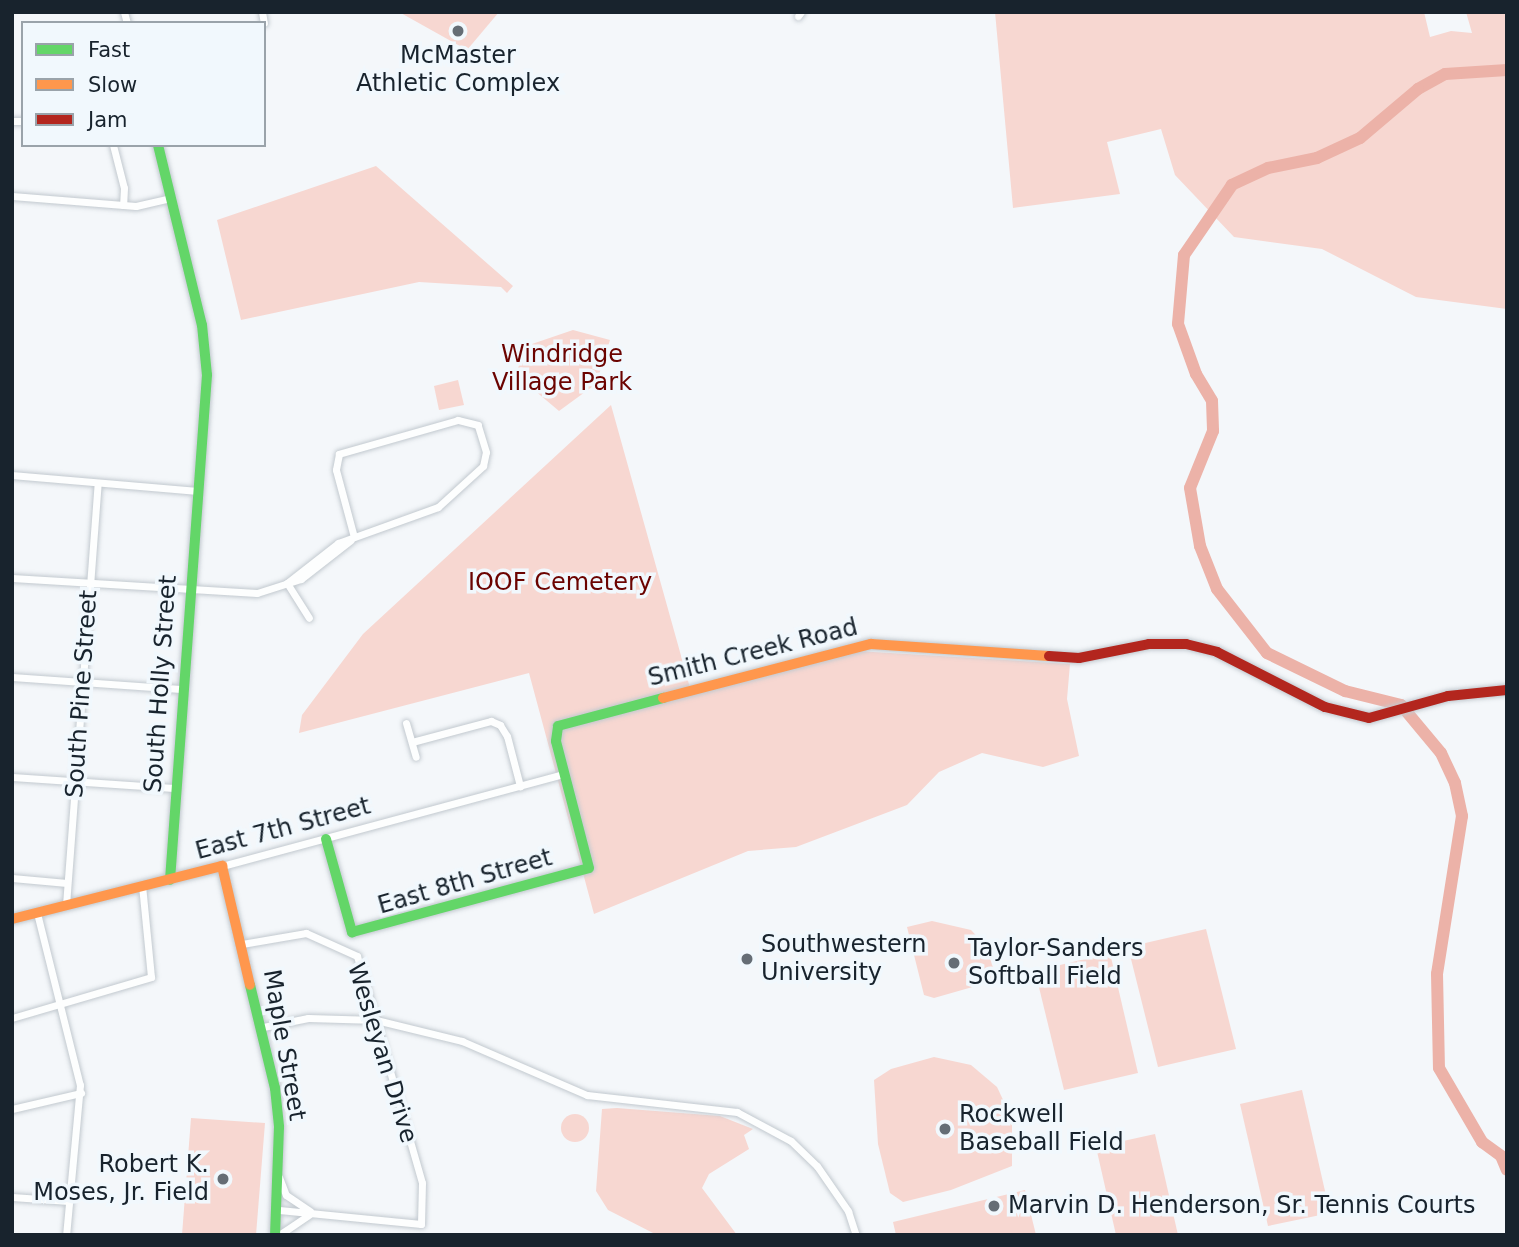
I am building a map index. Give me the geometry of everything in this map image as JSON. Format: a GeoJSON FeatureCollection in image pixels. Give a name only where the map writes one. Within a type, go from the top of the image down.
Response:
{"type":"FeatureCollection","features":[{"type":"Feature","properties":{"kind":"street"},"geometry":{"type":"LineString","coordinates":[[114,147],[124,188],[122,205]]}},
{"type":"Feature","properties":{"kind":"street","name":"South Holly Street"},"geometry":{"type":"LineString","coordinates":[[158,147],[206,356],[174,788],[170,880]]}},
{"type":"Feature","properties":{"kind":"street"},"geometry":{"type":"LineString","coordinates":[[12,196],[122,205],[170,198]]}},
{"type":"Feature","properties":{"kind":"street"},"geometry":{"type":"LineString","coordinates":[[12,578],[242,595],[301,579],[354,537],[438,507],[483,466],[486,452],[478,425],[458,420],[339,454],[336,470],[354,537]]}},
{"type":"Feature","properties":{"kind":"street"},"geometry":{"type":"LineString","coordinates":[[12,475],[197,491]]}},
{"type":"Feature","properties":{"kind":"street","name":"South Pine Street"},"geometry":{"type":"LineString","coordinates":[[66,905],[98,483]]}},
{"type":"Feature","properties":{"kind":"street"},"geometry":{"type":"LineString","coordinates":[[287,583],[309,618]]}},
{"type":"Feature","properties":{"kind":"street","name":"Smith Creek Road"},"geometry":{"type":"LineString","coordinates":[[589,868],[555,736],[564,723],[871,644],[1079,658],[1149,644],[1186,643],[1217,652],[1325,707],[1369,719],[1448,696],[1507,690]]}},
{"type":"Feature","properties":{"kind":"street"},"geometry":{"type":"LineString","coordinates":[[12,677],[181,689]]}},
{"type":"Feature","properties":{"kind":"street"},"geometry":{"type":"LineString","coordinates":[[412,742],[491,721],[507,736],[520,786]]}},
{"type":"Feature","properties":{"kind":"street"},"geometry":{"type":"LineString","coordinates":[[406,723],[416,757]]}},
{"type":"Feature","properties":{"kind":"street","name":"East 7th Street"},"geometry":{"type":"LineString","coordinates":[[12,919],[326,839],[563,774]]}},
{"type":"Feature","properties":{"kind":"street"},"geometry":{"type":"LineString","coordinates":[[12,777],[174,788]]}},
{"type":"Feature","properties":{"kind":"street","name":"East 8th Street"},"geometry":{"type":"LineString","coordinates":[[326,839],[352,932],[365,932],[589,868]]}},
{"type":"Feature","properties":{"kind":"street","name":"Maple Street"},"geometry":{"type":"LineString","coordinates":[[222,866],[262,1027],[277,1104],[277,1235]]}},
{"type":"Feature","properties":{"kind":"street"},"geometry":{"type":"LineString","coordinates":[[12,878],[67,884]]}},
{"type":"Feature","properties":{"kind":"street"},"geometry":{"type":"LineString","coordinates":[[12,1018],[151,977],[142,886]]}},
{"type":"Feature","properties":{"kind":"street"},"geometry":{"type":"LineString","coordinates":[[37,913],[81,1093],[66,1235]]}},
{"type":"Feature","properties":{"kind":"street","name":"Wesleyan Drive"},"geometry":{"type":"LineString","coordinates":[[242,944],[306,933],[357,956],[422,1183],[421,1224],[317,1213]]}},
{"type":"Feature","properties":{"kind":"street"},"geometry":{"type":"LineString","coordinates":[[262,1027],[308,1018],[376,1020],[462,1041],[587,1095],[737,1112],[790,1140],[817,1166],[848,1211],[856,1235]]}},
{"type":"Feature","properties":{"kind":"street"},"geometry":{"type":"LineString","coordinates":[[12,1109],[81,1093]]}},
{"type":"Feature","properties":{"kind":"street"},"geometry":{"type":"LineString","coordinates":[[278,1175],[291,1200],[317,1213]]}},
{"type":"Feature","properties":{"kind":"street"},"geometry":{"type":"LineString","coordinates":[[12,1197],[69,1202]]}},
{"type":"Feature","properties":{"kind":"street"},"geometry":{"type":"LineString","coordinates":[[277,1210],[317,1213]]}},
{"type":"Feature","properties":{"kind":"street"},"geometry":{"type":"LineString","coordinates":[[277,1235],[297,1220],[317,1213]]}},
{"type":"Feature","properties":{"kind":"green space","name":"McMaster Athletic Complex"},"geometry":{"type":"Polygon","coordinates":[[[399,12],[499,12],[467,50],[399,12]]]}},
{"type":"Feature","properties":{"kind":"green space"},"geometry":{"type":"Polygon","coordinates":[[[995,12],[1424,12],[1430,37],[1451,31],[1472,33],[1466,12],[1507,12],[1507,309],[1416,297],[1322,249],[1234,237],[1175,175],[1161,129],[1107,142],[1120,194],[1013,208],[995,12]]]}},
{"type":"Feature","properties":{"kind":"green space"},"geometry":{"type":"Polygon","coordinates":[[[376,166],[513,286],[507,293],[501,287],[419,282],[241,320],[217,220],[376,166]]]}},
{"type":"Feature","properties":{"kind":"green space","name":"Windridge Village Park"},"geometry":{"type":"Polygon","coordinates":[[[573,330],[610,340],[596,384],[559,411],[515,374],[529,345],[573,330]]]}},
{"type":"Feature","properties":{"kind":"green space","name":"Windridge Village Park"},"geometry":{"type":"Polygon","coordinates":[[[458,380],[464,405],[439,410],[434,386],[458,380]]]}},
{"type":"Feature","properties":{"kind":"green space","name":"IOOF Cemetery"},"geometry":{"type":"Polygon","coordinates":[[[611,405],[692,695],[857,651],[1070,664],[1067,699],[1079,756],[1043,767],[982,753],[939,772],[907,805],[796,847],[748,851],[594,914],[529,673],[299,733],[302,715],[363,634],[611,405]]]}},
{"type":"Feature","properties":{"kind":"green space","name":"Taylor-Sanders Softball Field"},"geometry":{"type":"Polygon","coordinates":[[[932,921],[971,930],[986,946],[997,980],[934,998],[924,995],[907,927],[932,921]]]}},
{"type":"Feature","properties":{"kind":"green space"},"geometry":{"type":"Polygon","coordinates":[[[1206,929],[1236,1049],[1158,1067],[1128,947],[1206,929]]]}},
{"type":"Feature","properties":{"kind":"green space"},"geometry":{"type":"Polygon","coordinates":[[[1110,953],[1138,1073],[1064,1090],[1035,971],[1110,953]]]}},
{"type":"Feature","properties":{"kind":"green space","name":"Rockwell Baseball Field"},"geometry":{"type":"Polygon","coordinates":[[[934,1057],[971,1065],[997,1087],[1012,1119],[1012,1166],[951,1190],[903,1202],[890,1193],[878,1144],[874,1080],[891,1069],[934,1057]]]}},
{"type":"Feature","properties":{"kind":"green space"},"geometry":{"type":"Polygon","coordinates":[[[1302,1090],[1330,1213],[1268,1226],[1240,1104],[1302,1090]]]}},
{"type":"Feature","properties":{"kind":"green space"},"geometry":{"type":"Polygon","coordinates":[[[602,1109],[720,1116],[753,1129],[744,1135],[749,1149],[709,1174],[702,1188],[737,1235],[657,1235],[608,1210],[596,1191],[602,1109]]]}},
{"type":"Feature","properties":{"kind":"green space"},"geometry":{"type":"Polygon","coordinates":[[[575,1114],[585,1118],[589,1128],[585,1138],[575,1142],[565,1138],[561,1128],[565,1118],[575,1114]]]}},
{"type":"Feature","properties":{"kind":"green space","name":"Robert K. Moses, Jr. Field"},"geometry":{"type":"Polygon","coordinates":[[[191,1118],[265,1123],[256,1235],[182,1235],[191,1118]]]}},
{"type":"Feature","properties":{"kind":"green space"},"geometry":{"type":"Polygon","coordinates":[[[1155,1134],[1178,1235],[1116,1235],[1096,1147],[1155,1134]]]}},
{"type":"Feature","properties":{"kind":"green space","name":"Marvin D. Henderson, Sr. Tennis Courts"},"geometry":{"type":"Polygon","coordinates":[[[1025,1190],[1036,1235],[896,1235],[893,1222],[1025,1190]]]}},
{"type":"Feature","properties":{"kind":"waterway"},"geometry":{"type":"LineString","coordinates":[[1507,70],[1445,74],[1418,89],[1360,138],[1317,158],[1268,168],[1232,185],[1184,255],[1178,324],[1196,374],[1212,401],[1213,431],[1190,488],[1200,546],[1217,589],[1267,653],[1345,691],[1401,705],[1441,753],[1455,783],[1462,816],[1437,974],[1439,1068],[1482,1142],[1501,1156],[1507,1170]]}},
{"type":"Feature","properties":{"kind":"traffic: fast"},"geometry":{"type":"LineString","coordinates":[[158,147],[202,325],[207,375],[170,880]]}},
{"type":"Feature","properties":{"kind":"traffic: fast"},"geometry":{"type":"LineString","coordinates":[[326,839],[352,932],[589,868],[556,741],[558,726],[663,698]]}},
{"type":"Feature","properties":{"kind":"traffic: fast"},"geometry":{"type":"LineString","coordinates":[[250,985],[275,1088],[279,1127],[275,1235]]}},
{"type":"Feature","properties":{"kind":"traffic: slow"},"geometry":{"type":"LineString","coordinates":[[663,698],[871,644],[1049,656]]}},
{"type":"Feature","properties":{"kind":"traffic: slow"},"geometry":{"type":"LineString","coordinates":[[12,919],[222,866],[250,985]]}},
{"type":"Feature","properties":{"kind":"traffic: jam"},"geometry":{"type":"LineString","coordinates":[[1049,656],[1079,658],[1149,644],[1186,644],[1217,652],[1325,707],[1369,718],[1448,696],[1507,690]]}},
{"type":"Feature","properties":{"kind":"place","name":"McMaster Athletic Complex"},"geometry":{"type":"Point","coordinates":[458,31]}},
{"type":"Feature","properties":{"kind":"place","name":"Southwestern University"},"geometry":{"type":"Point","coordinates":[747,959]}},
{"type":"Feature","properties":{"kind":"place","name":"Taylor-Sanders Softball Field"},"geometry":{"type":"Point","coordinates":[954,963]}},
{"type":"Feature","properties":{"kind":"place","name":"Rockwell Baseball Field"},"geometry":{"type":"Point","coordinates":[945,1129]}},
{"type":"Feature","properties":{"kind":"place","name":"Robert K. Moses, Jr. Field"},"geometry":{"type":"Point","coordinates":[223,1179]}},
{"type":"Feature","properties":{"kind":"place","name":"Marvin D. Henderson, Sr. Tennis Courts"},"geometry":{"type":"Point","coordinates":[994,1206]}}]}
